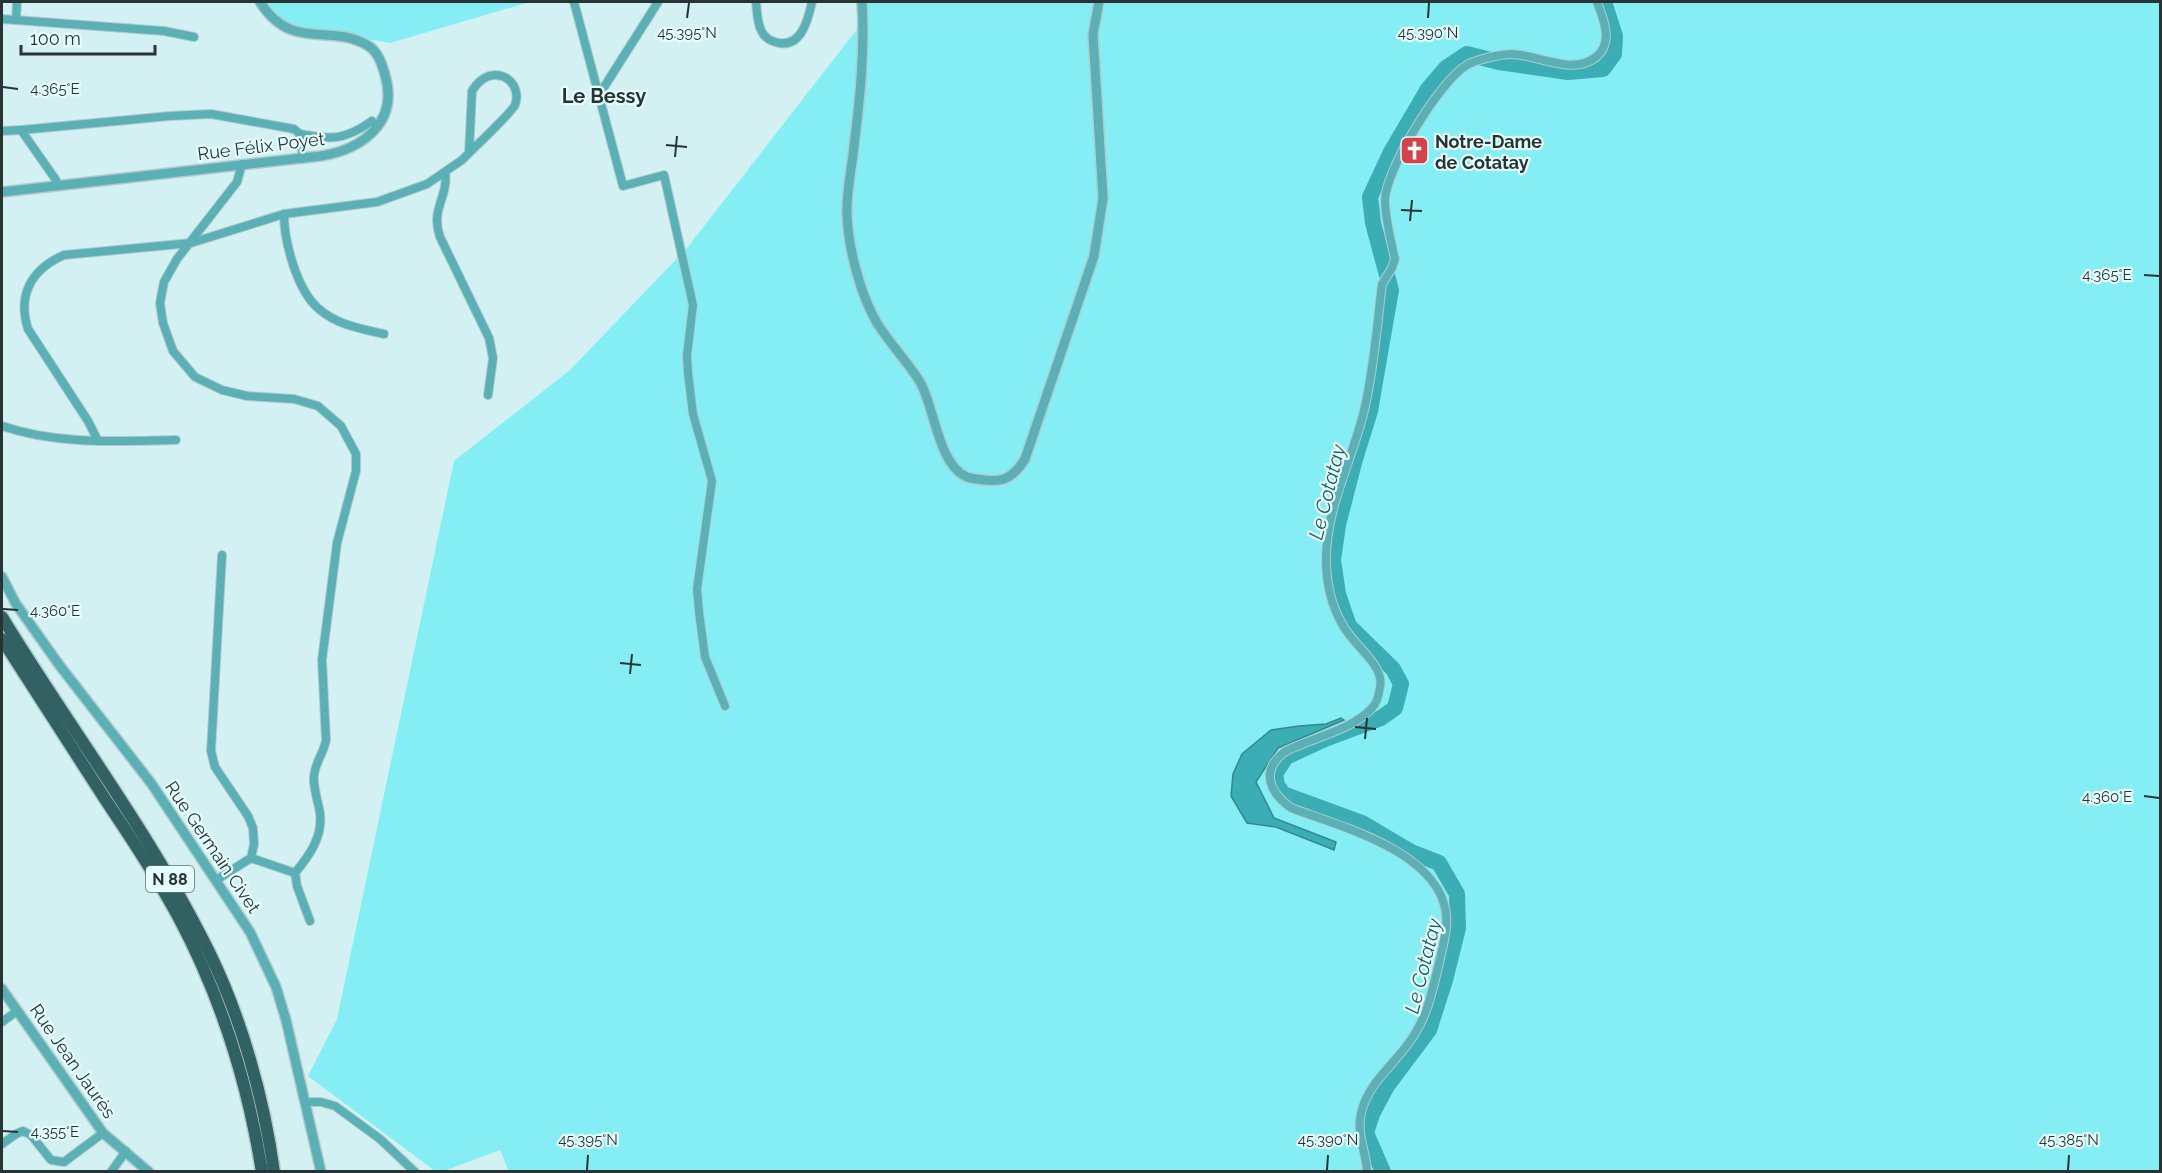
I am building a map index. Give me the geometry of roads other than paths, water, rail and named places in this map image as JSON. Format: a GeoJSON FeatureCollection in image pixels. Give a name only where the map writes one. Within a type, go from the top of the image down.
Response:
{"type":"FeatureCollection","features":[{"type":"Feature","properties":{"kind":"highway","name":"N 88"},"geometry":{"type":"LineString","coordinates":[[2,617],[164,868],[210,955],[230,1003],[249,1060],[261,1105],[274,1172]]}},
{"type":"Feature","properties":{"kind":"highway","name":"N 88"},"geometry":{"type":"LineString","coordinates":[[2,639],[132,840],[179,918],[214,994],[228,1032],[256,1137],[262,1172]]}},
{"type":"Feature","properties":{"kind":"street"},"geometry":{"type":"LineString","coordinates":[[16,20],[17,2]]}},
{"type":"Feature","properties":{"kind":"street","name":"Rue Félix Poyet"},"geometry":{"type":"LineString","coordinates":[[2,192],[303,159],[336,153],[356,146],[368,138],[379,125],[388,103],[388,86],[381,61],[368,46],[345,37],[297,32],[283,26],[260,2]]}},
{"type":"Feature","properties":{"kind":"street"},"geometry":{"type":"LineString","coordinates":[[574,2],[623,186],[664,175],[693,304],[687,355],[688,374],[693,414],[712,481],[697,589],[705,657],[725,706]]}},
{"type":"Feature","properties":{"kind":"street"},"geometry":{"type":"LineString","coordinates":[[599,95],[658,2]]}},
{"type":"Feature","properties":{"kind":"street"},"geometry":{"type":"LineString","coordinates":[[756,2],[760,29],[767,39],[780,43],[791,41],[800,35],[808,21],[812,2]]}},
{"type":"Feature","properties":{"kind":"street"},"geometry":{"type":"LineString","coordinates":[[862,2],[864,32],[860,99],[847,213],[852,250],[862,288],[877,322],[920,381],[947,460],[966,477],[995,482],[1009,478],[1018,471],[1025,459],[1094,256],[1103,198],[1092,34],[1099,2]]}},
{"type":"Feature","properties":{"kind":"street"},"geometry":{"type":"LineString","coordinates":[[1367,1172],[1359,1133],[1365,1099],[1379,1077],[1405,1051],[1424,1018],[1442,952],[1446,927],[1445,906],[1431,879],[1409,860],[1358,832],[1291,808],[1283,802],[1273,790],[1270,772],[1284,752],[1360,717],[1374,707],[1381,682],[1380,671],[1359,649],[1342,626],[1332,601],[1326,558],[1332,514],[1366,404],[1382,284],[1395,259],[1385,201],[1388,180],[1420,122],[1446,83],[1467,64],[1509,54],[1571,66],[1595,57],[1605,43],[1606,26],[1598,2]]}},
{"type":"Feature","properties":{"kind":"street"},"geometry":{"type":"LineString","coordinates":[[2,19],[164,31],[194,37]]}},
{"type":"Feature","properties":{"kind":"street"},"geometry":{"type":"LineString","coordinates":[[98,441],[88,421],[28,329],[24,310],[30,283],[38,271],[50,261],[64,255],[191,243],[284,214],[377,202],[427,184],[469,153],[515,105],[516,92],[510,81],[499,74],[487,75],[472,91],[469,153]]}},
{"type":"Feature","properties":{"kind":"street"},"geometry":{"type":"LineString","coordinates":[[2,131],[211,114],[297,132],[339,137],[355,133],[372,121]]}},
{"type":"Feature","properties":{"kind":"street"},"geometry":{"type":"LineString","coordinates":[[21,130],[56,180],[57,186]]}},
{"type":"Feature","properties":{"kind":"street"},"geometry":{"type":"LineString","coordinates":[[297,132],[303,159]]}},
{"type":"Feature","properties":{"kind":"street"},"geometry":{"type":"LineString","coordinates":[[242,164],[237,183],[177,259],[164,282],[160,303],[163,323],[173,351],[195,377],[222,390],[247,396],[294,399],[318,406],[341,426],[356,454],[356,471],[337,543],[322,660],[326,740],[325,749],[314,771],[321,817],[320,826],[313,848],[295,873],[297,886],[310,921]]}},
{"type":"Feature","properties":{"kind":"street"},"geometry":{"type":"LineString","coordinates":[[445,172],[447,184],[438,205],[435,224],[489,339],[493,358],[488,395]]}},
{"type":"Feature","properties":{"kind":"street"},"geometry":{"type":"LineString","coordinates":[[284,214],[284,232],[293,265],[318,309],[346,325],[384,334]]}},
{"type":"Feature","properties":{"kind":"street"},"geometry":{"type":"LineString","coordinates":[[2,426],[50,439],[176,440]]}},
{"type":"Feature","properties":{"kind":"street"},"geometry":{"type":"LineString","coordinates":[[216,880],[251,858],[254,844],[253,828],[248,816],[215,767],[211,750],[222,555]]}},
{"type":"Feature","properties":{"kind":"street","name":"Rue Germain Civet"},"geometry":{"type":"LineString","coordinates":[[2,577],[16,604],[60,666],[151,783],[249,932],[276,987],[286,1020],[321,1172]]}},
{"type":"Feature","properties":{"kind":"street"},"geometry":{"type":"LineString","coordinates":[[251,858],[295,873]]}},
{"type":"Feature","properties":{"kind":"street","name":"Rue Jean Jaurès"},"geometry":{"type":"LineString","coordinates":[[2,989],[103,1133],[149,1172]]}},
{"type":"Feature","properties":{"kind":"street"},"geometry":{"type":"LineString","coordinates":[[2,1023],[17,1011]]}},
{"type":"Feature","properties":{"kind":"street"},"geometry":{"type":"LineString","coordinates":[[305,1102],[321,1102],[335,1106],[380,1139],[416,1172]]}},
{"type":"Feature","properties":{"kind":"street"},"geometry":{"type":"LineString","coordinates":[[2,1144],[23,1131],[31,1135],[51,1160],[64,1162],[103,1133]]}},
{"type":"Feature","properties":{"kind":"street"},"geometry":{"type":"LineString","coordinates":[[111,1172],[126,1152]]}},
{"type":"Feature","properties":{"kind":"waterway","name":"Le Cotatay"},"geometry":{"type":"LineString","coordinates":[[1383,1172],[1366,1133],[1372,1114],[1387,1086],[1429,1030],[1458,928],[1457,894],[1439,863],[1411,852],[1362,823],[1283,794],[1277,785],[1275,774],[1286,757],[1325,739],[1381,718],[1395,708],[1401,684],[1393,669],[1349,626],[1338,594],[1333,560],[1338,525],[1370,411],[1391,290],[1373,223],[1370,197],[1391,152],[1428,89],[1446,68],[1467,54],[1499,62],[1568,72],[1603,69],[1614,54],[1615,36],[1604,2]]}},
{"type":"Feature","properties":{"kind":"place","name":"Notre-Dame de Cotatay"},"geometry":{"type":"Point","coordinates":[1414,151]}},
{"type":"Feature","properties":{"kind":"district","name":"Le Bessy"},"geometry":{"type":"Point","coordinates":[604,96]}}]}
